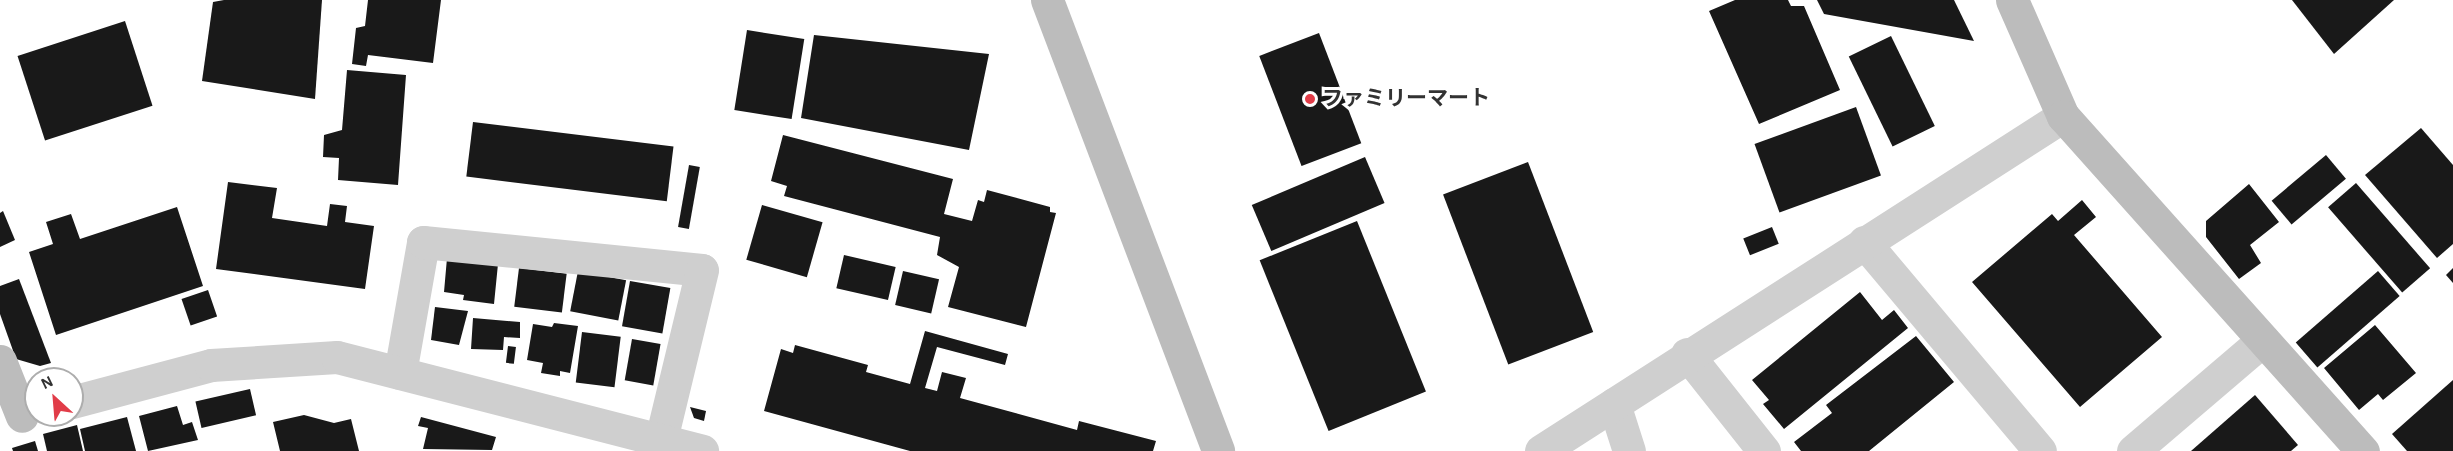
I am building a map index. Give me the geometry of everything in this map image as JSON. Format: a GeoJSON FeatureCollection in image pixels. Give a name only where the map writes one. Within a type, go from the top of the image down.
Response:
{"type":"FeatureCollection","features":[{"type":"Feature","properties":{"kind":"street"},"geometry":{"type":"LineString","coordinates":[[1047,0],[1218,451]]}},
{"type":"Feature","properties":{"kind":"street"},"geometry":{"type":"LineString","coordinates":[[2012,0],[2063,116],[2363,451]]}},
{"type":"Feature","properties":{"kind":"street"},"geometry":{"type":"LineString","coordinates":[[1541,451],[1687,354],[2063,116]]}},
{"type":"Feature","properties":{"kind":"street"},"geometry":{"type":"LineString","coordinates":[[1864,242],[2040,451]]}},
{"type":"Feature","properties":{"kind":"street"},"geometry":{"type":"LineString","coordinates":[[400,373],[423,243],[702,270],[661,440]]}},
{"type":"Feature","properties":{"kind":"street"},"geometry":{"type":"LineString","coordinates":[[2133,451],[2263,340]]}},
{"type":"Feature","properties":{"kind":"street"},"geometry":{"type":"LineString","coordinates":[[1687,354],[1764,451]]}},
{"type":"Feature","properties":{"kind":"street"},"geometry":{"type":"LineString","coordinates":[[84,399],[211,366],[337,357],[702,451]]}},
{"type":"Feature","properties":{"kind":"street"},"geometry":{"type":"LineString","coordinates":[[0,361],[24,405]]}},
{"type":"Feature","properties":{"kind":"street"},"geometry":{"type":"LineString","coordinates":[[1614,404],[1629,451]]}},
{"type":"Feature","properties":{"kind":"building"},"geometry":{"type":"Polygon","coordinates":[[[322,0],[315,99],[202,81],[213,2],[322,0]]]}},
{"type":"Feature","properties":{"kind":"building"},"geometry":{"type":"Polygon","coordinates":[[[368,0],[441,0],[433,63],[368,55],[366,66],[352,64],[356,28],[365,26],[368,0]]]}},
{"type":"Feature","properties":{"kind":"building"},"geometry":{"type":"Polygon","coordinates":[[[1735,0],[1788,0],[1791,6],[1804,6],[1840,90],[1759,124],[1709,11],[1735,0]]]}},
{"type":"Feature","properties":{"kind":"building"},"geometry":{"type":"Polygon","coordinates":[[[1817,0],[1954,0],[1974,41],[1824,14],[1817,0]]]}},
{"type":"Feature","properties":{"kind":"building"},"geometry":{"type":"Polygon","coordinates":[[[2292,0],[2394,0],[2334,54],[2292,0]]]}},
{"type":"Feature","properties":{"kind":"building"},"geometry":{"type":"Polygon","coordinates":[[[125,21],[153,106],[45,141],[18,56],[125,21]]]}},
{"type":"Feature","properties":{"kind":"building"},"geometry":{"type":"Polygon","coordinates":[[[747,30],[804,39],[792,119],[734,110],[747,30]]]}},
{"type":"Feature","properties":{"kind":"building","name":"ファミリーマート"},"geometry":{"type":"Polygon","coordinates":[[[1319,33],[1361,143],[1302,166],[1259,56],[1319,33]]]}},
{"type":"Feature","properties":{"kind":"building"},"geometry":{"type":"Polygon","coordinates":[[[814,35],[989,54],[969,150],[801,118],[814,35]]]}},
{"type":"Feature","properties":{"kind":"building"},"geometry":{"type":"Polygon","coordinates":[[[1891,36],[1935,126],[1893,146],[1849,57],[1891,36]]]}},
{"type":"Feature","properties":{"kind":"building"},"geometry":{"type":"Polygon","coordinates":[[[347,70],[406,75],[398,185],[338,180],[339,158],[323,157],[324,135],[342,130],[347,70]]]}},
{"type":"Feature","properties":{"kind":"building"},"geometry":{"type":"Polygon","coordinates":[[[1856,107],[1881,176],[1779,213],[1755,144],[1856,107]]]}},
{"type":"Feature","properties":{"kind":"building"},"geometry":{"type":"Polygon","coordinates":[[[473,122],[673,147],[667,201],[466,177],[473,122]]]}},
{"type":"Feature","properties":{"kind":"building"},"geometry":{"type":"Polygon","coordinates":[[[2421,128],[2453,165],[2453,244],[2437,258],[2365,175],[2421,128]]]}},
{"type":"Feature","properties":{"kind":"building"},"geometry":{"type":"Polygon","coordinates":[[[783,135],[953,179],[944,214],[972,221],[978,200],[984,202],[987,190],[1050,207],[1050,212],[1056,213],[1026,327],[948,307],[959,267],[937,255],[940,237],[784,196],[787,186],[771,181],[783,135]]]}},
{"type":"Feature","properties":{"kind":"building"},"geometry":{"type":"Polygon","coordinates":[[[2326,155],[2346,179],[2292,224],[2272,201],[2326,155]]]}},
{"type":"Feature","properties":{"kind":"building"},"geometry":{"type":"Polygon","coordinates":[[[1365,157],[1385,203],[1271,251],[1252,205],[1365,157]]]}},
{"type":"Feature","properties":{"kind":"building"},"geometry":{"type":"Polygon","coordinates":[[[1528,162],[1593,332],[1508,365],[1443,195],[1528,162]]]}},
{"type":"Feature","properties":{"kind":"building"},"geometry":{"type":"Polygon","coordinates":[[[689,165],[700,167],[689,229],[678,227],[689,165]]]}},
{"type":"Feature","properties":{"kind":"building"},"geometry":{"type":"Polygon","coordinates":[[[228,182],[277,188],[272,218],[327,226],[330,204],[347,206],[345,222],[374,226],[365,289],[216,269],[228,182]]]}},
{"type":"Feature","properties":{"kind":"building"},"geometry":{"type":"Polygon","coordinates":[[[2356,183],[2430,268],[2402,293],[2328,207],[2356,183]]]}},
{"type":"Feature","properties":{"kind":"building"},"geometry":{"type":"Polygon","coordinates":[[[2249,184],[2279,222],[2250,245],[2261,263],[2239,279],[2206,237],[2206,221],[2249,184]]]}},
{"type":"Feature","properties":{"kind":"building"},"geometry":{"type":"Polygon","coordinates":[[[2082,200],[2096,217],[2074,235],[2162,337],[2080,407],[1972,282],[2052,214],[2058,221],[2082,200]]]}},
{"type":"Feature","properties":{"kind":"building"},"geometry":{"type":"Polygon","coordinates":[[[762,205],[823,222],[807,277],[746,260],[762,205]]]}},
{"type":"Feature","properties":{"kind":"building"},"geometry":{"type":"Polygon","coordinates":[[[177,207],[203,286],[56,335],[29,252],[53,244],[46,222],[71,214],[80,239],[177,207]]]}},
{"type":"Feature","properties":{"kind":"building"},"geometry":{"type":"Polygon","coordinates":[[[3,211],[15,240],[0,247],[0,213],[3,211]]]}},
{"type":"Feature","properties":{"kind":"building"},"geometry":{"type":"Polygon","coordinates":[[[1357,221],[1426,392],[1329,431],[1260,260],[1357,221]]]}},
{"type":"Feature","properties":{"kind":"building"},"geometry":{"type":"Polygon","coordinates":[[[1772,227],[1779,244],[1750,255],[1743,239],[1772,227]]]}},
{"type":"Feature","properties":{"kind":"building"},"geometry":{"type":"Polygon","coordinates":[[[844,255],[896,267],[888,300],[836,288],[844,255]]]}},
{"type":"Feature","properties":{"kind":"building"},"geometry":{"type":"Polygon","coordinates":[[[447,258],[498,264],[494,304],[463,300],[464,295],[444,292],[447,258]]]}},
{"type":"Feature","properties":{"kind":"building"},"geometry":{"type":"Polygon","coordinates":[[[519,268],[567,274],[562,313],[514,307],[519,268]]]}},
{"type":"Feature","properties":{"kind":"building"},"geometry":{"type":"Polygon","coordinates":[[[2453,268],[2453,283],[2446,275],[2453,268]]]}},
{"type":"Feature","properties":{"kind":"building"},"geometry":{"type":"Polygon","coordinates":[[[578,271],[626,280],[618,321],[570,311],[578,271]]]}},
{"type":"Feature","properties":{"kind":"building"},"geometry":{"type":"Polygon","coordinates":[[[903,271],[939,279],[931,313],[895,305],[903,271]]]}},
{"type":"Feature","properties":{"kind":"building"},"geometry":{"type":"Polygon","coordinates":[[[2378,271],[2400,296],[2317,367],[2296,343],[2378,271]]]}},
{"type":"Feature","properties":{"kind":"building"},"geometry":{"type":"Polygon","coordinates":[[[19,279],[51,363],[40,366],[16,359],[0,314],[0,286],[19,279]]]}},
{"type":"Feature","properties":{"kind":"building"},"geometry":{"type":"Polygon","coordinates":[[[630,281],[670,288],[662,333],[622,326],[630,281]]]}},
{"type":"Feature","properties":{"kind":"building"},"geometry":{"type":"Polygon","coordinates":[[[208,290],[217,316],[191,326],[182,299],[208,290]]]}},
{"type":"Feature","properties":{"kind":"building"},"geometry":{"type":"Polygon","coordinates":[[[1860,292],[1882,320],[1894,310],[1908,328],[1784,429],[1763,404],[1769,400],[1752,380],[1860,292]]]}},
{"type":"Feature","properties":{"kind":"building"},"geometry":{"type":"Polygon","coordinates":[[[435,307],[468,311],[459,345],[431,340],[435,307]]]}},
{"type":"Feature","properties":{"kind":"building"},"geometry":{"type":"Polygon","coordinates":[[[473,318],[520,322],[520,338],[504,337],[503,350],[471,349],[473,318]]]}},
{"type":"Feature","properties":{"kind":"building"},"geometry":{"type":"Polygon","coordinates":[[[554,323],[578,326],[570,373],[560,371],[560,376],[541,373],[543,363],[527,360],[533,324],[552,327],[554,323]]]}},
{"type":"Feature","properties":{"kind":"building"},"geometry":{"type":"Polygon","coordinates":[[[2375,325],[2416,373],[2383,400],[2378,394],[2359,410],[2324,368],[2375,325]]]}},
{"type":"Feature","properties":{"kind":"building"},"geometry":{"type":"Polygon","coordinates":[[[925,331],[1008,354],[1005,365],[937,347],[925,388],[937,391],[942,372],[966,378],[960,398],[1077,430],[1079,421],[1156,441],[1153,451],[910,451],[764,411],[781,349],[793,353],[795,345],[868,365],[866,372],[910,384],[925,331]]]}},
{"type":"Feature","properties":{"kind":"building"},"geometry":{"type":"Polygon","coordinates":[[[582,332],[621,337],[614,387],[576,383],[582,332]]]}},
{"type":"Feature","properties":{"kind":"building"},"geometry":{"type":"Polygon","coordinates":[[[1916,336],[1954,382],[1869,451],[1801,451],[1794,442],[1832,413],[1826,405],[1916,336]]]}},
{"type":"Feature","properties":{"kind":"building"},"geometry":{"type":"Polygon","coordinates":[[[632,339],[661,344],[653,385],[625,380],[632,339]]]}},
{"type":"Feature","properties":{"kind":"building"},"geometry":{"type":"Polygon","coordinates":[[[508,346],[516,347],[514,364],[506,363],[508,346]]]}},
{"type":"Feature","properties":{"kind":"building"},"geometry":{"type":"Polygon","coordinates":[[[2453,380],[2453,451],[2407,451],[2392,434],[2453,380]]]}},
{"type":"Feature","properties":{"kind":"building"},"geometry":{"type":"Polygon","coordinates":[[[250,389],[256,415],[202,428],[195,402],[250,389]]]}},
{"type":"Feature","properties":{"kind":"building"},"geometry":{"type":"Polygon","coordinates":[[[2255,395],[2298,445],[2291,451],[2191,451],[2255,395]]]}},
{"type":"Feature","properties":{"kind":"building"},"geometry":{"type":"Polygon","coordinates":[[[177,406],[183,425],[192,422],[198,440],[148,451],[139,416],[177,406]]]}},
{"type":"Feature","properties":{"kind":"building"},"geometry":{"type":"Polygon","coordinates":[[[690,407],[706,411],[704,421],[694,418],[690,407]]]}},
{"type":"Feature","properties":{"kind":"building"},"geometry":{"type":"Polygon","coordinates":[[[304,415],[334,423],[351,419],[359,451],[280,451],[273,422],[304,415]]]}},
{"type":"Feature","properties":{"kind":"building"},"geometry":{"type":"Polygon","coordinates":[[[127,417],[136,451],[85,451],[80,429],[127,417]]]}},
{"type":"Feature","properties":{"kind":"building"},"geometry":{"type":"Polygon","coordinates":[[[421,417],[496,437],[492,450],[423,449],[428,428],[418,426],[421,417]]]}},
{"type":"Feature","properties":{"kind":"building"},"geometry":{"type":"Polygon","coordinates":[[[77,427],[83,451],[47,451],[43,434],[77,427]]]}},
{"type":"Feature","properties":{"kind":"building"},"geometry":{"type":"Polygon","coordinates":[[[35,441],[38,451],[13,451],[12,448],[35,441]]]}},
{"type":"Feature","properties":{"kind":"place","name":"ファミリーマート"},"geometry":{"type":"Point","coordinates":[1310,99]}}]}
